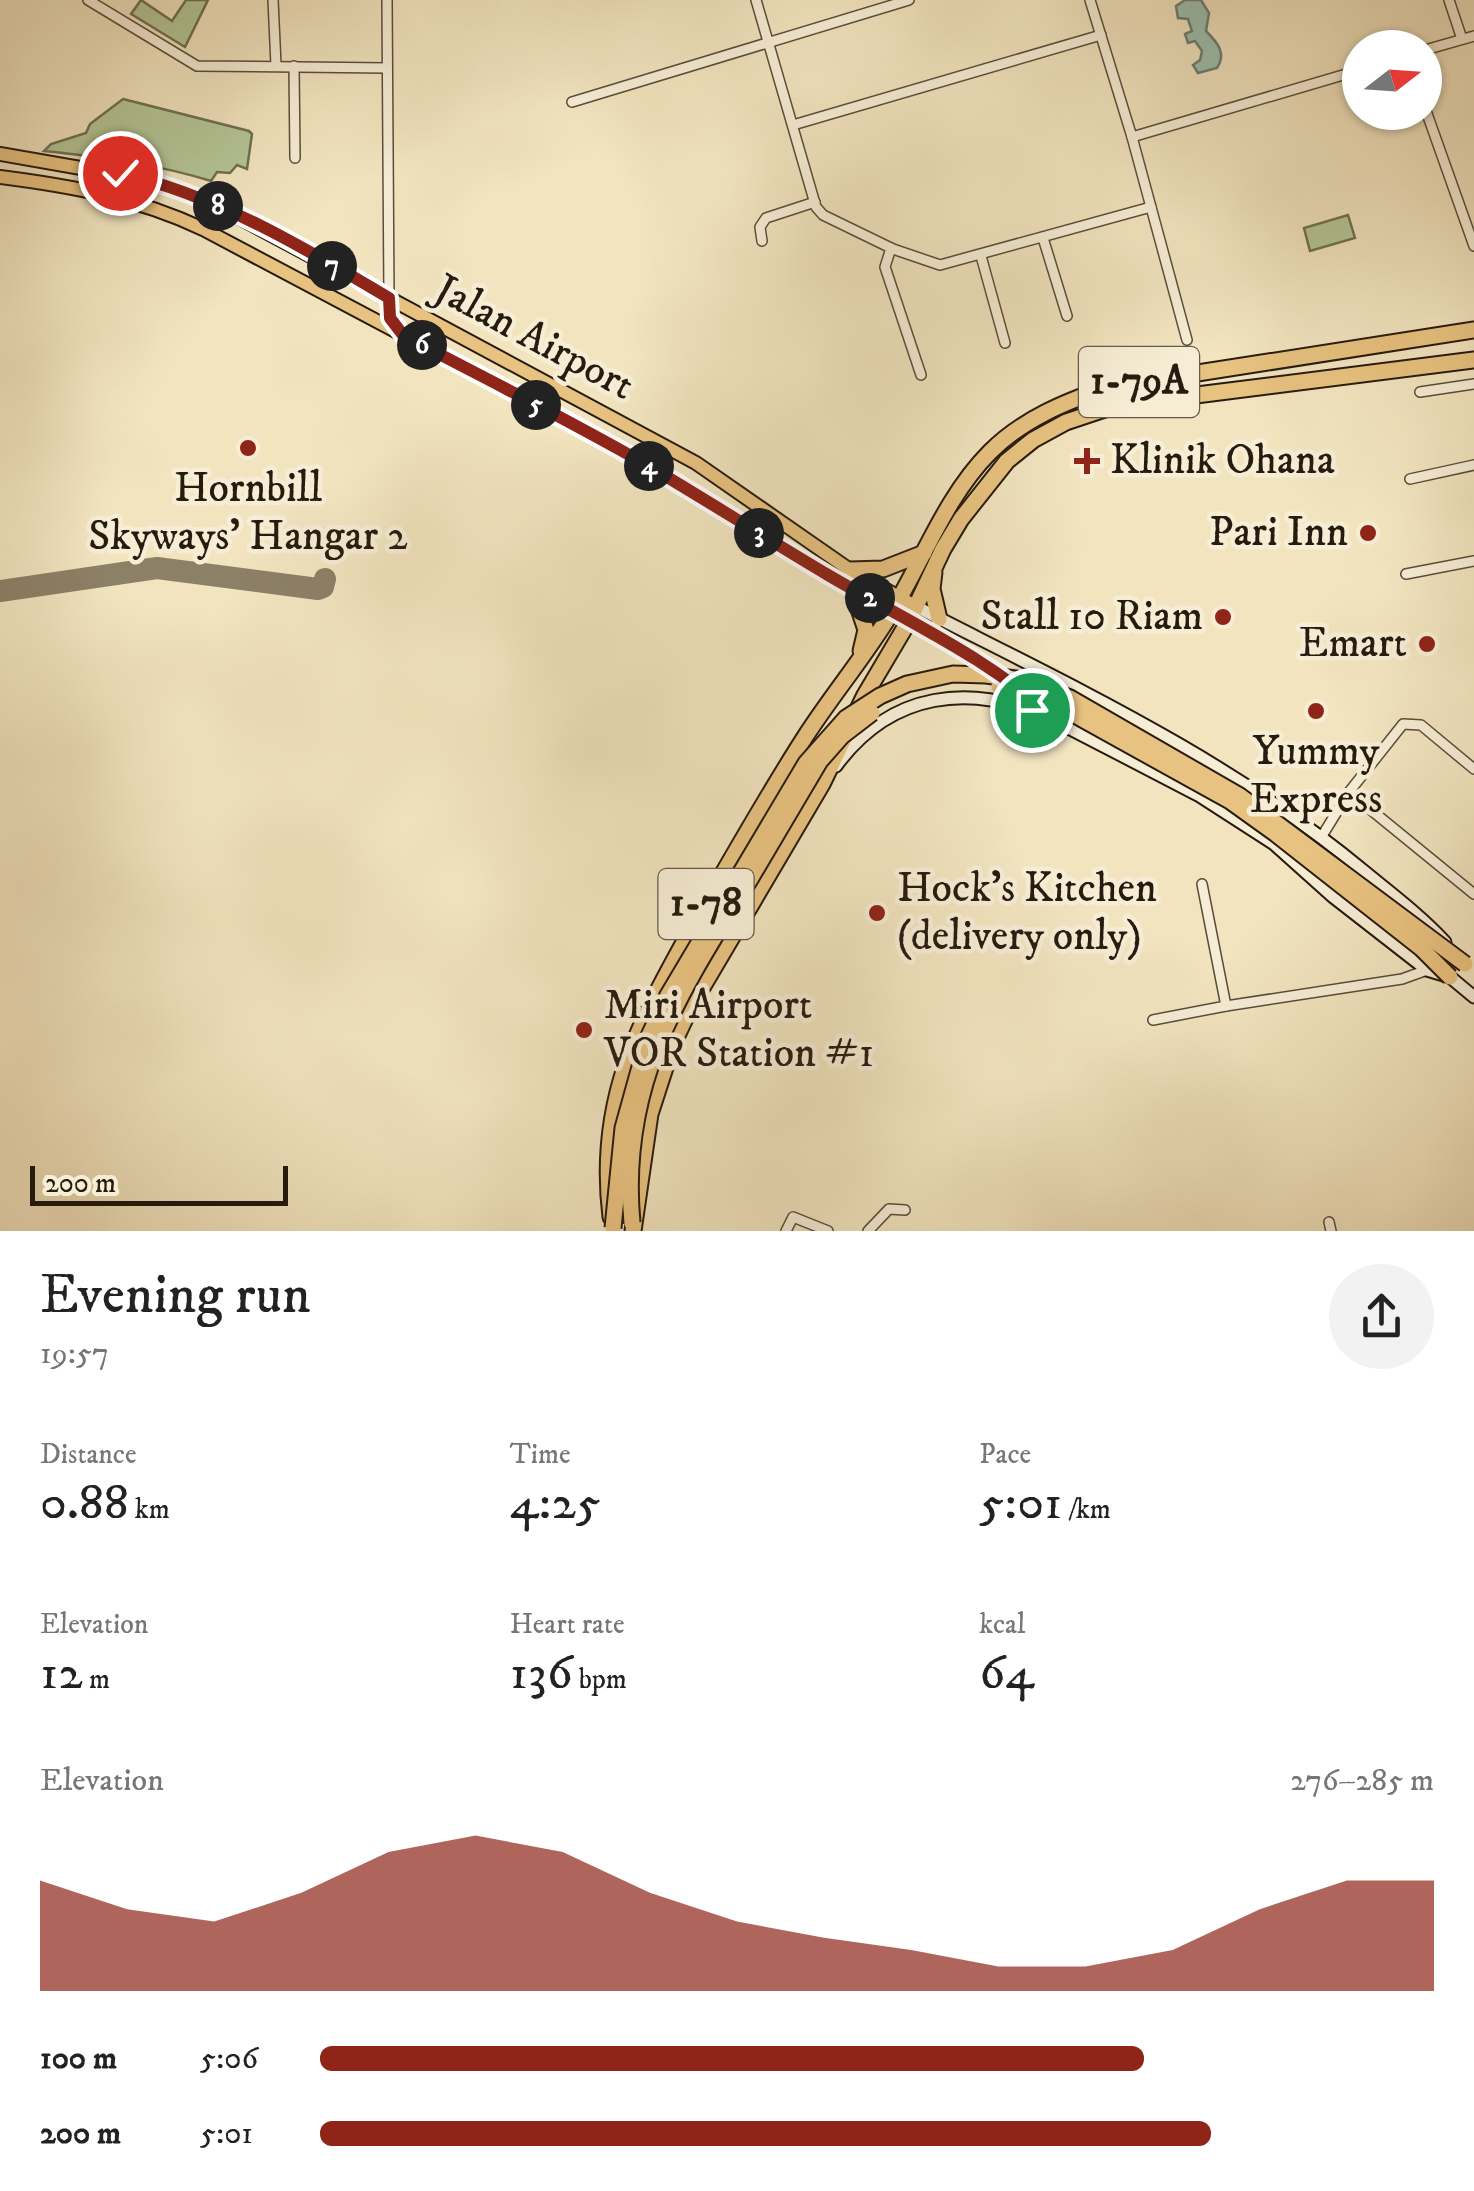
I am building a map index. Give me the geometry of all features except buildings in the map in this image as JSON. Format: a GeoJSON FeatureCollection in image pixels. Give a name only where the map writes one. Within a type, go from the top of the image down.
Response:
{"type":"FeatureCollection","features":[{"type":"Feature","properties":{"kind":"highway","name":"1-79A"},"geometry":{"type":"LineString","coordinates":[[896,604],[930,558],[964,483],[990,452],[1056,406],[1108,387],[1474,330]]}},
{"type":"Feature","properties":{"kind":"highway"},"geometry":{"type":"LineString","coordinates":[[912,613],[930,558],[1007,460],[1066,422],[1153,398],[1474,360]]}},
{"type":"Feature","properties":{"kind":"highway"},"geometry":{"type":"LineString","coordinates":[[850,570],[883,569],[930,558]]}},
{"type":"Feature","properties":{"kind":"highway"},"geometry":{"type":"LineString","coordinates":[[930,558],[939,618]]}},
{"type":"Feature","properties":{"kind":"highway"},"geometry":{"type":"LineString","coordinates":[[852,588],[866,630],[858,660]]}},
{"type":"Feature","properties":{"kind":"highway","name":"1-78"},"geometry":{"type":"LineString","coordinates":[[613,1230],[606,1176],[607,1148],[620,1079],[633,1044],[662,981],[734,855],[806,736],[896,604]]}},
{"type":"Feature","properties":{"kind":"highway","name":"1-78"},"geometry":{"type":"LineString","coordinates":[[633,1227],[650,1114],[672,1046],[690,1008],[822,784],[865,695],[912,613]]}},
{"type":"Feature","properties":{"kind":"highway"},"geometry":{"type":"LineString","coordinates":[[613,1230],[623,1128],[636,1074],[668,995],[789,790],[824,740],[846,718],[880,696],[920,680],[953,674],[986,675],[1022,680],[1070,698],[1240,796],[1470,968]]}},
{"type":"Feature","properties":{"kind":"highway"},"geometry":{"type":"LineString","coordinates":[[633,1227],[629,1187],[636,1112],[663,1028],[820,761],[858,722],[916,692],[984,684],[1030,694],[1069,712],[1184,774],[1276,834],[1421,948],[1450,977]]}},
{"type":"Feature","properties":{"kind":"main road","name":"Jalan Airport"},"geometry":{"type":"LineString","coordinates":[[0,154],[120,173],[188,192],[696,463],[896,604]]}},
{"type":"Feature","properties":{"kind":"main road","name":"Jalan Airport"},"geometry":{"type":"LineString","coordinates":[[0,176],[113,195],[167,212],[654,469],[852,588],[896,604]]}},
{"type":"Feature","properties":{"kind":"main road"},"geometry":{"type":"LineString","coordinates":[[389,298],[390,318],[403,335]]}},
{"type":"Feature","properties":{"kind":"main road"},"geometry":{"type":"LineString","coordinates":[[896,604],[1034,700],[1059,723]]}},
{"type":"Feature","properties":{"kind":"main road"},"geometry":{"type":"LineString","coordinates":[[912,613],[939,618],[1127,714],[1265,795],[1322,836],[1428,924],[1470,968]]}},
{"type":"Feature","properties":{"kind":"main road"},"geometry":{"type":"LineString","coordinates":[[822,784],[846,753],[872,729],[903,710],[934,700],[985,697],[1006,701],[1059,723],[1198,794],[1274,844],[1427,970],[1450,977],[1474,997]]}},
{"type":"Feature","properties":{"kind":"street"},"geometry":{"type":"LineString","coordinates":[[88,0],[188,62],[214,67],[387,68]]}},
{"type":"Feature","properties":{"kind":"street"},"geometry":{"type":"LineString","coordinates":[[273,0],[276,65]]}},
{"type":"Feature","properties":{"kind":"street"},"geometry":{"type":"LineString","coordinates":[[387,0],[389,298]]}},
{"type":"Feature","properties":{"kind":"street"},"geometry":{"type":"LineString","coordinates":[[756,0],[815,202],[823,215],[891,248],[940,265],[1151,207]]}},
{"type":"Feature","properties":{"kind":"street"},"geometry":{"type":"LineString","coordinates":[[572,102],[909,0]]}},
{"type":"Feature","properties":{"kind":"street"},"geometry":{"type":"LineString","coordinates":[[1090,0],[1187,340]]}},
{"type":"Feature","properties":{"kind":"street"},"geometry":{"type":"LineString","coordinates":[[1449,0],[1462,39]]}},
{"type":"Feature","properties":{"kind":"street"},"geometry":{"type":"LineString","coordinates":[[793,125],[1101,35]]}},
{"type":"Feature","properties":{"kind":"street"},"geometry":{"type":"LineString","coordinates":[[1442,45],[1474,36]]}},
{"type":"Feature","properties":{"kind":"street"},"geometry":{"type":"LineString","coordinates":[[294,66],[296,158]]}},
{"type":"Feature","properties":{"kind":"street"},"geometry":{"type":"LineString","coordinates":[[1132,137],[1342,75]]}},
{"type":"Feature","properties":{"kind":"street"},"geometry":{"type":"LineString","coordinates":[[1433,130],[1474,246]]}},
{"type":"Feature","properties":{"kind":"street"},"geometry":{"type":"LineString","coordinates":[[762,241],[760,227],[766,218],[815,202]]}},
{"type":"Feature","properties":{"kind":"street"},"geometry":{"type":"LineString","coordinates":[[1043,238],[1068,316]]}},
{"type":"Feature","properties":{"kind":"street"},"geometry":{"type":"LineString","coordinates":[[891,248],[886,267],[921,375]]}},
{"type":"Feature","properties":{"kind":"street"},"geometry":{"type":"LineString","coordinates":[[981,256],[1005,343]]}},
{"type":"Feature","properties":{"kind":"street"},"geometry":{"type":"LineString","coordinates":[[1420,392],[1474,384]]}},
{"type":"Feature","properties":{"kind":"street"},"geometry":{"type":"LineString","coordinates":[[1410,478],[1474,465]]}},
{"type":"Feature","properties":{"kind":"street"},"geometry":{"type":"LineString","coordinates":[[1406,574],[1474,561]]}},
{"type":"Feature","properties":{"kind":"street"},"geometry":{"type":"LineString","coordinates":[[1322,836],[1349,792],[1407,724],[1421,725],[1474,769]]}},
{"type":"Feature","properties":{"kind":"street"},"geometry":{"type":"LineString","coordinates":[[1349,792],[1474,894]]}},
{"type":"Feature","properties":{"kind":"street"},"geometry":{"type":"LineString","coordinates":[[1202,884],[1226,1006]]}},
{"type":"Feature","properties":{"kind":"street"},"geometry":{"type":"LineString","coordinates":[[1153,1020],[1402,979],[1427,970]]}},
{"type":"Feature","properties":{"kind":"street"},"geometry":{"type":"LineString","coordinates":[[868,1231],[888,1210],[905,1210]]}},
{"type":"Feature","properties":{"kind":"street"},"geometry":{"type":"LineString","coordinates":[[786,1231],[793,1218],[828,1231]]}},
{"type":"Feature","properties":{"kind":"shaded area"},"geometry":{"type":"Polygon","coordinates":[[[141,0],[172,21],[186,0],[208,0],[185,47],[131,14],[141,0]]]}},
{"type":"Feature","properties":{"kind":"shaded area"},"geometry":{"type":"Polygon","coordinates":[[[1185,0],[1201,0],[1209,13],[1206,31],[1221,53],[1217,68],[1198,73],[1193,65],[1200,60],[1202,51],[1195,41],[1188,43],[1185,34],[1192,31],[1188,19],[1178,18],[1176,6],[1185,0]]]}},
{"type":"Feature","properties":{"kind":"shaded area"},"geometry":{"type":"Polygon","coordinates":[[[123,99],[249,131],[252,134],[247,169],[237,165],[230,173],[217,172],[211,181],[128,162],[44,151],[51,144],[86,133],[90,124],[123,99]]]}},
{"type":"Feature","properties":{"kind":"shaded area"},"geometry":{"type":"Polygon","coordinates":[[[1348,215],[1355,238],[1310,251],[1304,228],[1348,215]]]}},
{"type":"Feature","properties":{"kind":"taxiway"},"geometry":{"type":"LineString","coordinates":[[0,591],[157,568],[318,589],[325,579]]}},
{"type":"Feature","properties":{"kind":"place","name":"Hornbill Skyways' Hangar 2"},"geometry":{"type":"Point","coordinates":[248,448]}},
{"type":"Feature","properties":{"kind":"place","name":"Klinik Ohana"},"geometry":{"type":"Point","coordinates":[1087,461]}},
{"type":"Feature","properties":{"kind":"place","name":"Pari Inn"},"geometry":{"type":"Point","coordinates":[1368,533]}},
{"type":"Feature","properties":{"kind":"place","name":"Stall 10 Riam"},"geometry":{"type":"Point","coordinates":[1223,617]}},
{"type":"Feature","properties":{"kind":"place","name":"Emart"},"geometry":{"type":"Point","coordinates":[1427,644]}},
{"type":"Feature","properties":{"kind":"place","name":"Yummy Express"},"geometry":{"type":"Point","coordinates":[1316,711]}},
{"type":"Feature","properties":{"kind":"place","name":"Hock's Kitchen (delivery only)"},"geometry":{"type":"Point","coordinates":[877,913]}},
{"type":"Feature","properties":{"kind":"place","name":"Miri Airport VOR Station #1"},"geometry":{"type":"Point","coordinates":[584,1030]}},
{"type":"Feature","properties":{"kind":"route"},"geometry":{"type":"LineString","coordinates":[[120,173],[188,192],[355,278],[389,298],[390,318],[403,335],[622,451],[832,578],[910,619],[990,668],[1059,723],[1032,710]]}}]}
